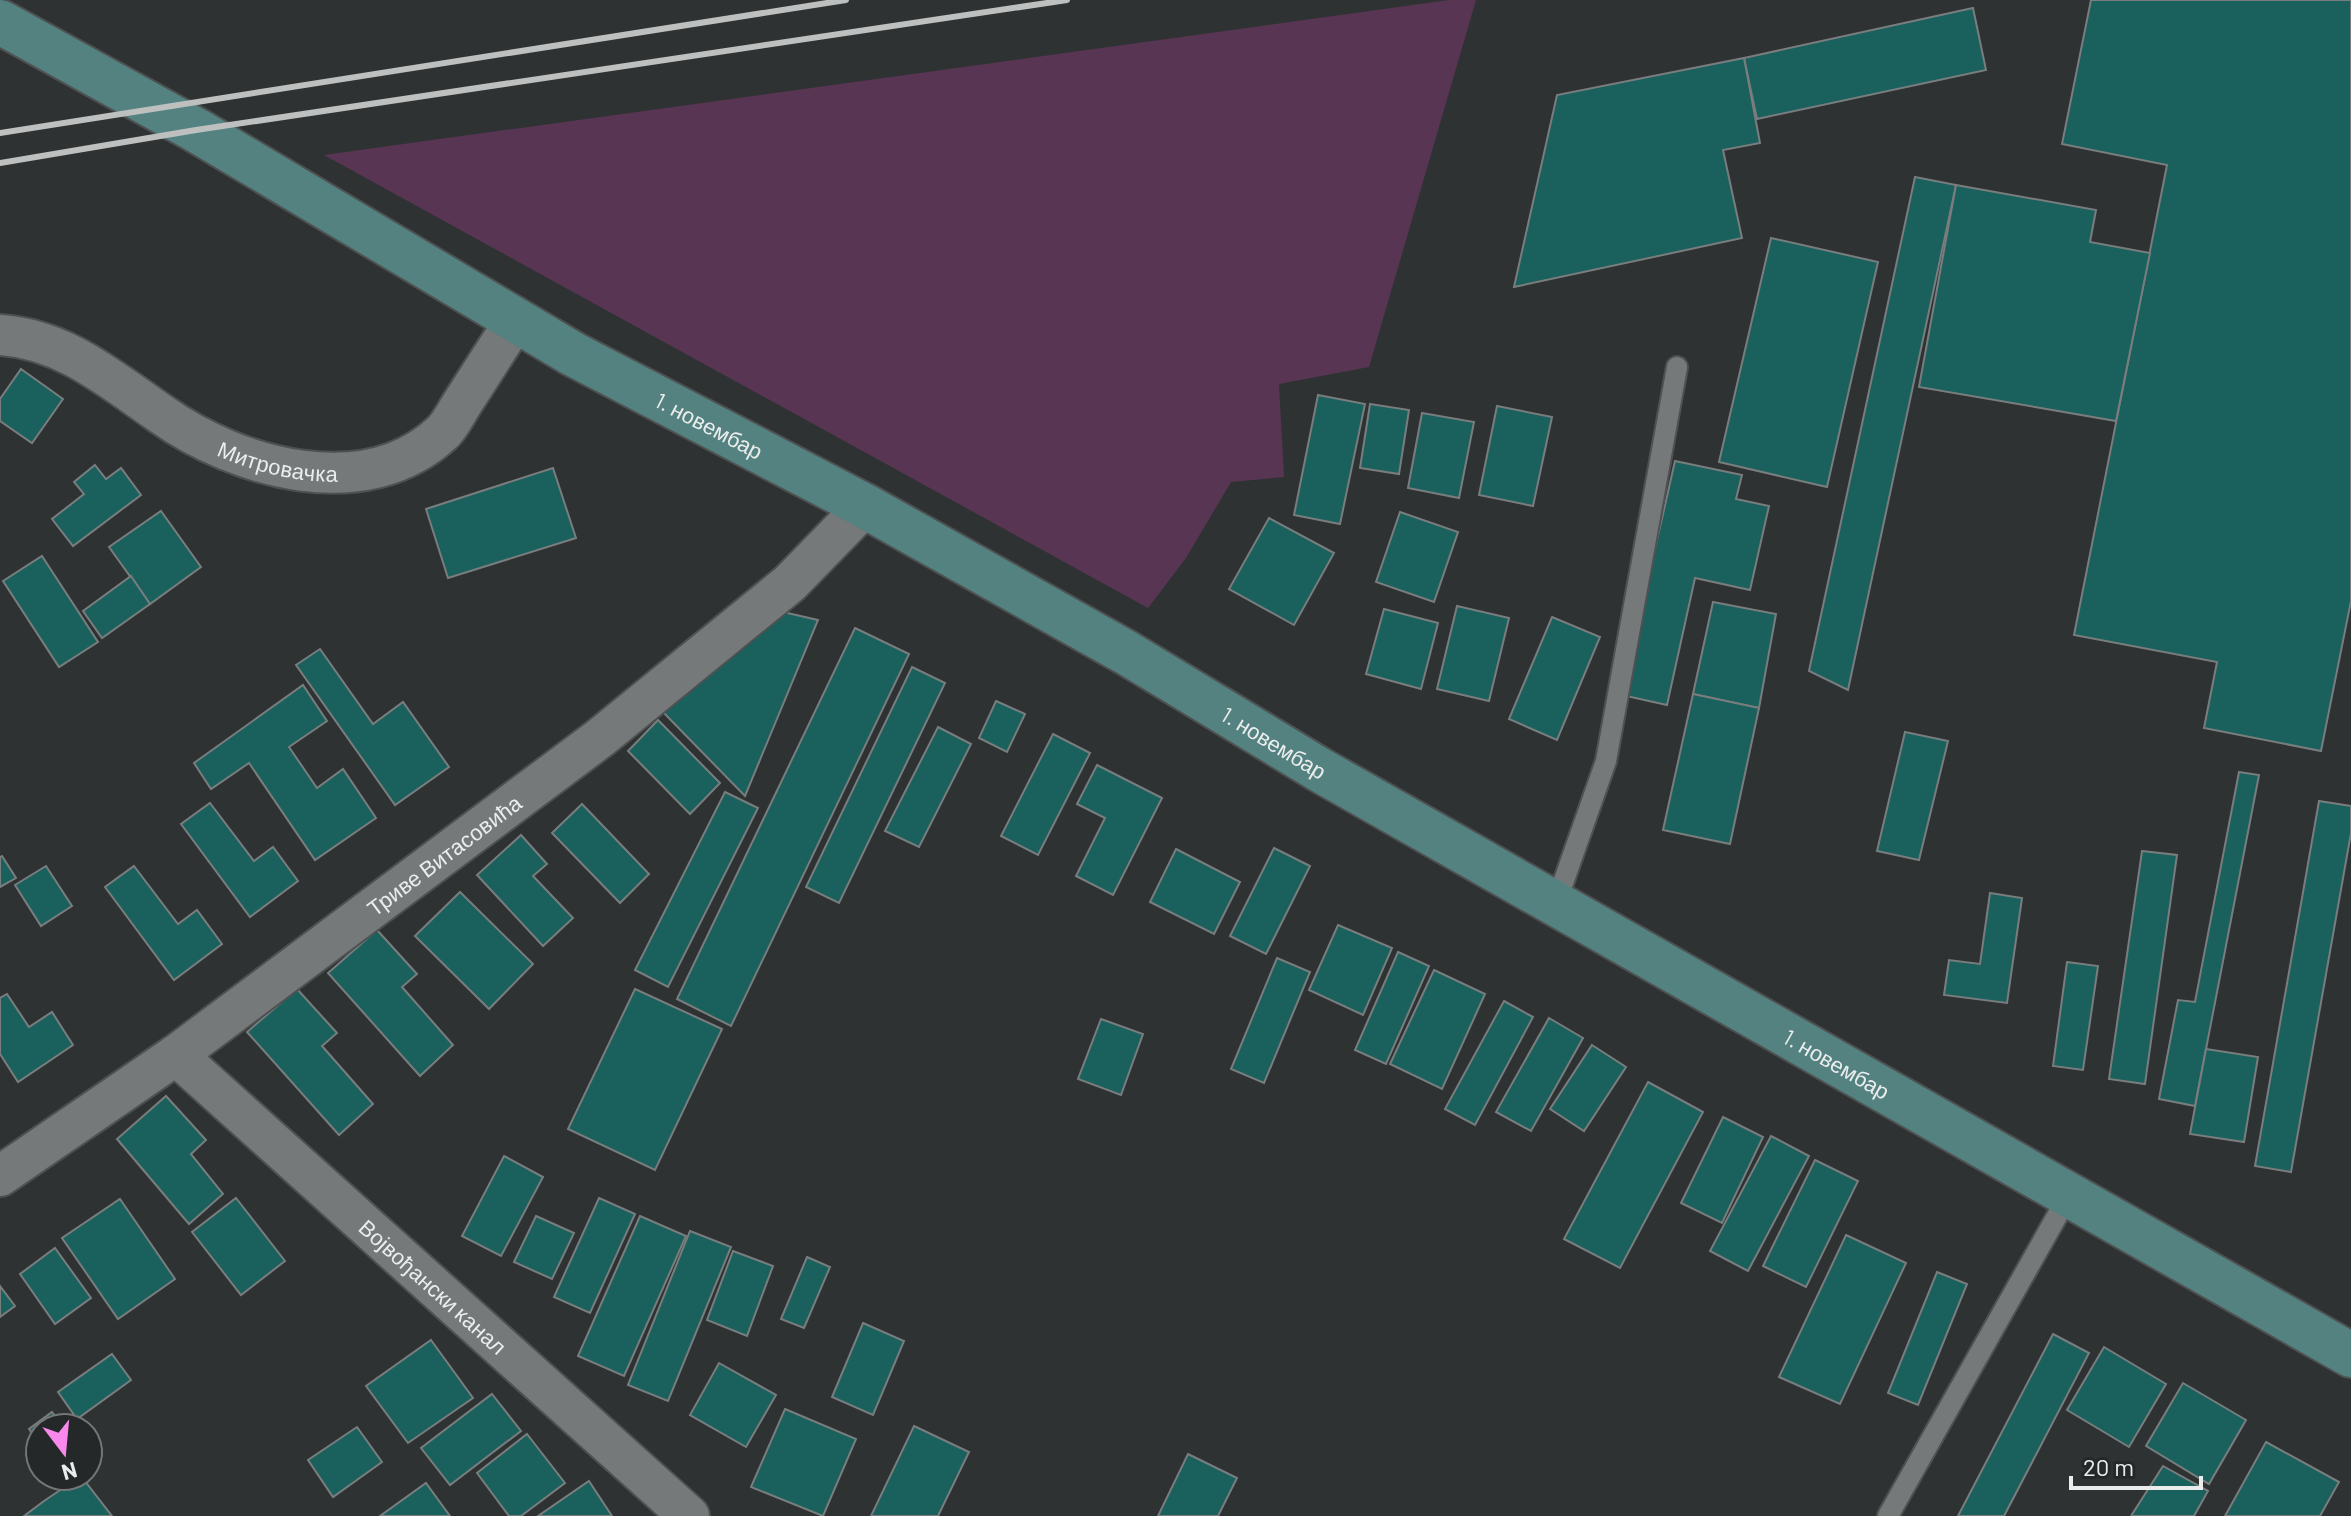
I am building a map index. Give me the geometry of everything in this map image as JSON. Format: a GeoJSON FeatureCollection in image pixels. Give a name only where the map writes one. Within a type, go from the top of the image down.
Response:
{"type":"FeatureCollection","features":[{"type":"Feature","properties":{"kind":"main road","name":"1. новембар"},"geometry":{"type":"LineString","coordinates":[[0,22],[196,130],[573,354],[865,506],[1127,653],[1320,770],[2351,1355]]}},
{"type":"Feature","properties":{"kind":"street","name":"Митровачка"},"geometry":{"type":"LineString","coordinates":[[0,335],[52,343],[103,373],[164,417],[258,462],[320,473],[365,472],[407,455],[444,432],[516,320]]}},
{"type":"Feature","properties":{"kind":"street","name":"Триве Витасовића"},"geometry":{"type":"LineString","coordinates":[[0,1176],[176,1055],[600,738],[790,583],[865,506]]}},
{"type":"Feature","properties":{"kind":"street","name":"Војвођански канал"},"geometry":{"type":"LineString","coordinates":[[176,1055],[689,1516]]}},
{"type":"Feature","properties":{"kind":"lane"},"geometry":{"type":"LineString","coordinates":[[1556,903],[1606,761],[1677,367]]}},
{"type":"Feature","properties":{"kind":"lane"},"geometry":{"type":"LineString","coordinates":[[1888,1516],[2070,1193]]}},
{"type":"Feature","properties":{"kind":"shaded area"},"geometry":{"type":"Polygon","coordinates":[[[1449,0],[1476,0],[1369,367],[1279,384],[1284,477],[1231,482],[1186,558],[1148,608],[324,155],[1449,0]]]}},
{"type":"Feature","properties":{"kind":"building"},"geometry":{"type":"Polygon","coordinates":[[[2091,0],[2351,0],[2351,601],[2321,751],[2204,728],[2217,662],[2074,635],[2167,165],[2062,144],[2091,0]]]}},
{"type":"Feature","properties":{"kind":"building"},"geometry":{"type":"Polygon","coordinates":[[[1973,8],[1986,70],[1757,119],[1744,58],[1973,8]]]}},
{"type":"Feature","properties":{"kind":"building"},"geometry":{"type":"Polygon","coordinates":[[[1744,58],[1760,143],[1723,150],[1742,238],[1514,287],[1557,95],[1744,58]]]}},
{"type":"Feature","properties":{"kind":"building"},"geometry":{"type":"Polygon","coordinates":[[[1915,177],[1956,185],[1848,690],[1809,671],[1915,177]]]}},
{"type":"Feature","properties":{"kind":"building"},"geometry":{"type":"Polygon","coordinates":[[[1956,185],[2096,210],[2090,242],[2150,253],[2116,421],[1919,387],[1956,185]]]}},
{"type":"Feature","properties":{"kind":"building"},"geometry":{"type":"Polygon","coordinates":[[[1771,238],[1878,262],[1827,487],[1719,462],[1771,238]]]}},
{"type":"Feature","properties":{"kind":"building"},"geometry":{"type":"Polygon","coordinates":[[[21,369],[63,399],[32,443],[0,421],[0,399],[21,369]]]}},
{"type":"Feature","properties":{"kind":"building"},"geometry":{"type":"Polygon","coordinates":[[[1318,395],[1365,404],[1340,524],[1294,515],[1318,395]]]}},
{"type":"Feature","properties":{"kind":"building"},"geometry":{"type":"Polygon","coordinates":[[[1370,404],[1409,410],[1399,474],[1360,468],[1370,404]]]}},
{"type":"Feature","properties":{"kind":"building"},"geometry":{"type":"Polygon","coordinates":[[[1497,406],[1552,417],[1533,506],[1479,495],[1497,406]]]}},
{"type":"Feature","properties":{"kind":"building"},"geometry":{"type":"Polygon","coordinates":[[[1422,413],[1474,422],[1459,498],[1408,488],[1422,413]]]}},
{"type":"Feature","properties":{"kind":"building"},"geometry":{"type":"Polygon","coordinates":[[[1675,461],[1742,475],[1736,499],[1769,506],[1750,590],[1695,578],[1667,705],[1622,695],[1675,461]]]}},
{"type":"Feature","properties":{"kind":"building"},"geometry":{"type":"Polygon","coordinates":[[[95,465],[106,479],[121,468],[141,495],[73,546],[52,519],[84,494],[74,482],[95,465]]]}},
{"type":"Feature","properties":{"kind":"building"},"geometry":{"type":"Polygon","coordinates":[[[553,468],[576,538],[448,578],[426,509],[553,468]]]}},
{"type":"Feature","properties":{"kind":"building"},"geometry":{"type":"Polygon","coordinates":[[[161,511],[201,567],[150,604],[109,547],[161,511]]]}},
{"type":"Feature","properties":{"kind":"building"},"geometry":{"type":"Polygon","coordinates":[[[1400,512],[1458,532],[1434,602],[1376,582],[1400,512]]]}},
{"type":"Feature","properties":{"kind":"building"},"geometry":{"type":"Polygon","coordinates":[[[1269,518],[1334,553],[1294,625],[1229,589],[1269,518]]]}},
{"type":"Feature","properties":{"kind":"building"},"geometry":{"type":"Polygon","coordinates":[[[42,556],[98,642],[59,667],[3,581],[42,556]]]}},
{"type":"Feature","properties":{"kind":"building"},"geometry":{"type":"Polygon","coordinates":[[[131,576],[150,604],[102,638],[83,611],[131,576]]]}},
{"type":"Feature","properties":{"kind":"building"},"geometry":{"type":"Polygon","coordinates":[[[1713,602],[1776,614],[1759,708],[1693,694],[1713,602]]]}},
{"type":"Feature","properties":{"kind":"building"},"geometry":{"type":"Polygon","coordinates":[[[1457,606],[1509,618],[1489,701],[1437,689],[1457,606]]]}},
{"type":"Feature","properties":{"kind":"building"},"geometry":{"type":"Polygon","coordinates":[[[770,609],[818,620],[745,796],[660,709],[770,609]]]}},
{"type":"Feature","properties":{"kind":"building"},"geometry":{"type":"Polygon","coordinates":[[[1384,609],[1438,623],[1421,689],[1366,674],[1384,609]]]}},
{"type":"Feature","properties":{"kind":"building"},"geometry":{"type":"Polygon","coordinates":[[[1552,617],[1600,637],[1557,740],[1509,719],[1552,617]]]}},
{"type":"Feature","properties":{"kind":"building"},"geometry":{"type":"Polygon","coordinates":[[[855,628],[909,654],[731,1026],[677,999],[855,628]]]}},
{"type":"Feature","properties":{"kind":"building"},"geometry":{"type":"Polygon","coordinates":[[[320,649],[373,724],[403,702],[449,767],[395,805],[296,665],[320,649]]]}},
{"type":"Feature","properties":{"kind":"building"},"geometry":{"type":"Polygon","coordinates":[[[912,667],[945,683],[839,903],[806,887],[912,667]]]}},
{"type":"Feature","properties":{"kind":"building"},"geometry":{"type":"Polygon","coordinates":[[[303,685],[327,721],[289,747],[317,788],[343,769],[376,818],[315,860],[249,763],[211,789],[194,763],[303,685]]]}},
{"type":"Feature","properties":{"kind":"building"},"geometry":{"type":"Polygon","coordinates":[[[1693,694],[1759,708],[1730,844],[1663,830],[1693,694]]]}},
{"type":"Feature","properties":{"kind":"building"},"geometry":{"type":"Polygon","coordinates":[[[996,701],[1025,714],[1007,752],[979,738],[996,701]]]}},
{"type":"Feature","properties":{"kind":"building"},"geometry":{"type":"Polygon","coordinates":[[[658,720],[720,783],[690,814],[628,751],[658,720]]]}},
{"type":"Feature","properties":{"kind":"building"},"geometry":{"type":"Polygon","coordinates":[[[938,727],[971,744],[919,847],[885,831],[938,727]]]}},
{"type":"Feature","properties":{"kind":"building"},"geometry":{"type":"Polygon","coordinates":[[[1905,732],[1948,741],[1919,860],[1877,851],[1905,732]]]}},
{"type":"Feature","properties":{"kind":"building"},"geometry":{"type":"Polygon","coordinates":[[[1053,734],[1090,753],[1038,855],[1001,836],[1053,734]]]}},
{"type":"Feature","properties":{"kind":"building"},"geometry":{"type":"Polygon","coordinates":[[[1097,765],[1162,798],[1113,895],[1076,876],[1105,818],[1077,804],[1097,765]]]}},
{"type":"Feature","properties":{"kind":"building"},"geometry":{"type":"Polygon","coordinates":[[[2239,772],[2259,775],[2195,1106],[2159,1099],[2178,1000],[2195,1002],[2239,772]]]}},
{"type":"Feature","properties":{"kind":"building"},"geometry":{"type":"Polygon","coordinates":[[[725,792],[758,808],[668,987],[635,970],[725,792]]]}},
{"type":"Feature","properties":{"kind":"building"},"geometry":{"type":"Polygon","coordinates":[[[2319,801],[2351,806],[2351,833],[2291,1172],[2255,1166],[2319,801]]]}},
{"type":"Feature","properties":{"kind":"building"},"geometry":{"type":"Polygon","coordinates":[[[210,803],[254,861],[273,847],[298,881],[250,917],[181,824],[210,803]]]}},
{"type":"Feature","properties":{"kind":"building"},"geometry":{"type":"Polygon","coordinates":[[[582,804],[649,874],[620,903],[552,833],[582,804]]]}},
{"type":"Feature","properties":{"kind":"building"},"geometry":{"type":"Polygon","coordinates":[[[521,835],[547,864],[533,876],[573,918],[543,946],[477,875],[521,835]]]}},
{"type":"Feature","properties":{"kind":"building"},"geometry":{"type":"Polygon","coordinates":[[[1274,848],[1310,866],[1266,954],[1230,936],[1274,848]]]}},
{"type":"Feature","properties":{"kind":"building"},"geometry":{"type":"Polygon","coordinates":[[[1176,849],[1240,882],[1214,934],[1150,902],[1176,849]]]}},
{"type":"Feature","properties":{"kind":"building"},"geometry":{"type":"Polygon","coordinates":[[[2142,851],[2177,855],[2145,1084],[2109,1079],[2142,851]]]}},
{"type":"Feature","properties":{"kind":"building"},"geometry":{"type":"Polygon","coordinates":[[[0,857],[16,878],[0,887],[0,857]]]}},
{"type":"Feature","properties":{"kind":"building"},"geometry":{"type":"Polygon","coordinates":[[[46,866],[72,906],[41,926],[15,885],[46,866]]]}},
{"type":"Feature","properties":{"kind":"building"},"geometry":{"type":"Polygon","coordinates":[[[134,866],[178,924],[197,910],[222,944],[174,980],[105,887],[134,866]]]}},
{"type":"Feature","properties":{"kind":"building"},"geometry":{"type":"Polygon","coordinates":[[[460,892],[533,964],[489,1009],[415,936],[460,892]]]}},
{"type":"Feature","properties":{"kind":"building"},"geometry":{"type":"Polygon","coordinates":[[[1990,893],[2022,898],[2007,1003],[1944,995],[1949,960],[1980,964],[1990,893]]]}},
{"type":"Feature","properties":{"kind":"building"},"geometry":{"type":"Polygon","coordinates":[[[1338,925],[1392,948],[1363,1015],[1309,990],[1338,925]]]}},
{"type":"Feature","properties":{"kind":"building"},"geometry":{"type":"Polygon","coordinates":[[[377,930],[417,974],[402,987],[453,1045],[420,1076],[328,973],[377,930]]]}},
{"type":"Feature","properties":{"kind":"building"},"geometry":{"type":"Polygon","coordinates":[[[1398,952],[1429,966],[1386,1064],[1355,1050],[1398,952]]]}},
{"type":"Feature","properties":{"kind":"building"},"geometry":{"type":"Polygon","coordinates":[[[1277,958],[1310,972],[1264,1083],[1231,1069],[1277,958]]]}},
{"type":"Feature","properties":{"kind":"building"},"geometry":{"type":"Polygon","coordinates":[[[2067,962],[2098,966],[2083,1070],[2053,1066],[2067,962]]]}},
{"type":"Feature","properties":{"kind":"building"},"geometry":{"type":"Polygon","coordinates":[[[1434,970],[1485,994],[1442,1089],[1390,1064],[1434,970]]]}},
{"type":"Feature","properties":{"kind":"building"},"geometry":{"type":"Polygon","coordinates":[[[297,989],[337,1033],[322,1046],[373,1104],[339,1135],[247,1032],[297,989]]]}},
{"type":"Feature","properties":{"kind":"building"},"geometry":{"type":"Polygon","coordinates":[[[635,989],[722,1029],[655,1170],[568,1129],[635,989]]]}},
{"type":"Feature","properties":{"kind":"building"},"geometry":{"type":"Polygon","coordinates":[[[7,994],[29,1027],[52,1012],[73,1045],[18,1082],[0,1054],[0,998],[7,994]]]}},
{"type":"Feature","properties":{"kind":"building"},"geometry":{"type":"Polygon","coordinates":[[[1504,1001],[1533,1017],[1475,1125],[1445,1109],[1504,1001]]]}},
{"type":"Feature","properties":{"kind":"building"},"geometry":{"type":"Polygon","coordinates":[[[1549,1018],[1583,1038],[1531,1131],[1496,1112],[1549,1018]]]}},
{"type":"Feature","properties":{"kind":"building"},"geometry":{"type":"Polygon","coordinates":[[[1101,1019],[1143,1034],[1121,1095],[1078,1079],[1101,1019]]]}},
{"type":"Feature","properties":{"kind":"building"},"geometry":{"type":"Polygon","coordinates":[[[1592,1045],[1626,1067],[1584,1131],[1550,1109],[1592,1045]]]}},
{"type":"Feature","properties":{"kind":"building"},"geometry":{"type":"Polygon","coordinates":[[[2206,1049],[2258,1057],[2244,1142],[2190,1134],[2206,1049]]]}},
{"type":"Feature","properties":{"kind":"building"},"geometry":{"type":"Polygon","coordinates":[[[1648,1082],[1703,1112],[1620,1268],[1564,1239],[1648,1082]]]}},
{"type":"Feature","properties":{"kind":"building"},"geometry":{"type":"Polygon","coordinates":[[[166,1096],[206,1140],[191,1154],[223,1194],[189,1224],[117,1139],[166,1096]]]}},
{"type":"Feature","properties":{"kind":"building"},"geometry":{"type":"Polygon","coordinates":[[[1723,1117],[1763,1137],[1722,1223],[1681,1203],[1723,1117]]]}},
{"type":"Feature","properties":{"kind":"building"},"geometry":{"type":"Polygon","coordinates":[[[1771,1136],[1809,1156],[1748,1271],[1710,1251],[1771,1136]]]}},
{"type":"Feature","properties":{"kind":"building"},"geometry":{"type":"Polygon","coordinates":[[[504,1156],[543,1177],[501,1256],[462,1236],[504,1156]]]}},
{"type":"Feature","properties":{"kind":"building"},"geometry":{"type":"Polygon","coordinates":[[[1815,1160],[1858,1181],[1806,1287],[1763,1266],[1815,1160]]]}},
{"type":"Feature","properties":{"kind":"building"},"geometry":{"type":"Polygon","coordinates":[[[236,1198],[285,1261],[241,1295],[192,1232],[236,1198]]]}},
{"type":"Feature","properties":{"kind":"building"},"geometry":{"type":"Polygon","coordinates":[[[599,1198],[635,1214],[590,1313],[554,1297],[599,1198]]]}},
{"type":"Feature","properties":{"kind":"building"},"geometry":{"type":"Polygon","coordinates":[[[120,1199],[175,1279],[118,1319],[62,1238],[120,1199]]]}},
{"type":"Feature","properties":{"kind":"building"},"geometry":{"type":"Polygon","coordinates":[[[536,1216],[574,1233],[552,1279],[514,1262],[536,1216]]]}},
{"type":"Feature","properties":{"kind":"building"},"geometry":{"type":"Polygon","coordinates":[[[640,1216],[686,1236],[624,1376],[578,1356],[640,1216]]]}},
{"type":"Feature","properties":{"kind":"building"},"geometry":{"type":"Polygon","coordinates":[[[690,1231],[731,1247],[668,1401],[628,1385],[690,1231]]]}},
{"type":"Feature","properties":{"kind":"building"},"geometry":{"type":"Polygon","coordinates":[[[1846,1235],[1906,1263],[1840,1404],[1779,1377],[1846,1235]]]}},
{"type":"Feature","properties":{"kind":"building"},"geometry":{"type":"Polygon","coordinates":[[[55,1248],[91,1298],[55,1324],[20,1274],[55,1248]]]}},
{"type":"Feature","properties":{"kind":"building"},"geometry":{"type":"Polygon","coordinates":[[[733,1251],[773,1266],[747,1336],[707,1320],[733,1251]]]}},
{"type":"Feature","properties":{"kind":"building"},"geometry":{"type":"Polygon","coordinates":[[[807,1257],[830,1267],[804,1328],[781,1319],[807,1257]]]}},
{"type":"Feature","properties":{"kind":"building"},"geometry":{"type":"Polygon","coordinates":[[[1937,1272],[1967,1284],[1918,1405],[1888,1393],[1937,1272]]]}},
{"type":"Feature","properties":{"kind":"building"},"geometry":{"type":"Polygon","coordinates":[[[0,1286],[15,1306],[0,1317],[0,1286]]]}},
{"type":"Feature","properties":{"kind":"building"},"geometry":{"type":"Polygon","coordinates":[[[863,1323],[904,1341],[873,1415],[832,1397],[863,1323]]]}},
{"type":"Feature","properties":{"kind":"building"},"geometry":{"type":"Polygon","coordinates":[[[2053,1334],[2089,1353],[2004,1516],[1958,1516],[2053,1334]]]}},
{"type":"Feature","properties":{"kind":"building"},"geometry":{"type":"Polygon","coordinates":[[[431,1340],[473,1398],[408,1443],[366,1386],[431,1340]]]}},
{"type":"Feature","properties":{"kind":"building"},"geometry":{"type":"Polygon","coordinates":[[[2104,1347],[2166,1384],[2129,1447],[2067,1410],[2104,1347]]]}},
{"type":"Feature","properties":{"kind":"building"},"geometry":{"type":"Polygon","coordinates":[[[112,1354],[131,1380],[87,1412],[72,1412],[58,1392],[112,1354]]]}},
{"type":"Feature","properties":{"kind":"building"},"geometry":{"type":"Polygon","coordinates":[[[719,1363],[776,1395],[746,1447],[690,1415],[719,1363]]]}},
{"type":"Feature","properties":{"kind":"building"},"geometry":{"type":"Polygon","coordinates":[[[2183,1383],[2246,1420],[2209,1484],[2146,1446],[2183,1383]]]}},
{"type":"Feature","properties":{"kind":"building"},"geometry":{"type":"Polygon","coordinates":[[[492,1394],[521,1431],[450,1485],[421,1448],[492,1394]]]}},
{"type":"Feature","properties":{"kind":"building"},"geometry":{"type":"Polygon","coordinates":[[[785,1409],[856,1439],[823,1516],[751,1487],[785,1409]]]}},
{"type":"Feature","properties":{"kind":"building"},"geometry":{"type":"Polygon","coordinates":[[[914,1426],[969,1452],[938,1516],[871,1516],[914,1426]]]}},
{"type":"Feature","properties":{"kind":"building"},"geometry":{"type":"Polygon","coordinates":[[[357,1427],[382,1462],[333,1497],[308,1460],[357,1427]]]}},
{"type":"Feature","properties":{"kind":"building"},"geometry":{"type":"Polygon","coordinates":[[[527,1434],[565,1483],[521,1516],[509,1516],[477,1473],[527,1434]]]}},
{"type":"Feature","properties":{"kind":"building"},"geometry":{"type":"Polygon","coordinates":[[[2266,1442],[2339,1482],[2320,1516],[2225,1516],[2266,1442]]]}},
{"type":"Feature","properties":{"kind":"building"},"geometry":{"type":"Polygon","coordinates":[[[1188,1454],[1237,1478],[1218,1516],[1158,1516],[1188,1454]]]}},
{"type":"Feature","properties":{"kind":"building"},"geometry":{"type":"Polygon","coordinates":[[[2163,1466],[2208,1491],[2194,1516],[2131,1516],[2163,1466]]]}},
{"type":"Feature","properties":{"kind":"building"},"geometry":{"type":"Polygon","coordinates":[[[589,1481],[612,1516],[538,1516],[589,1481]]]}},
{"type":"Feature","properties":{"kind":"building"},"geometry":{"type":"Polygon","coordinates":[[[426,1483],[450,1516],[380,1516],[426,1483]]]}},
{"type":"Feature","properties":{"kind":"building"},"geometry":{"type":"Polygon","coordinates":[[[57,1492],[93,1492],[112,1516],[24,1516],[57,1492]]]}},
{"type":"Feature","properties":{"kind":"railway"},"geometry":{"type":"LineString","coordinates":[[0,133],[846,0]]}},
{"type":"Feature","properties":{"kind":"railway"},"geometry":{"type":"LineString","coordinates":[[0,163],[196,130],[1067,0]]}}]}
